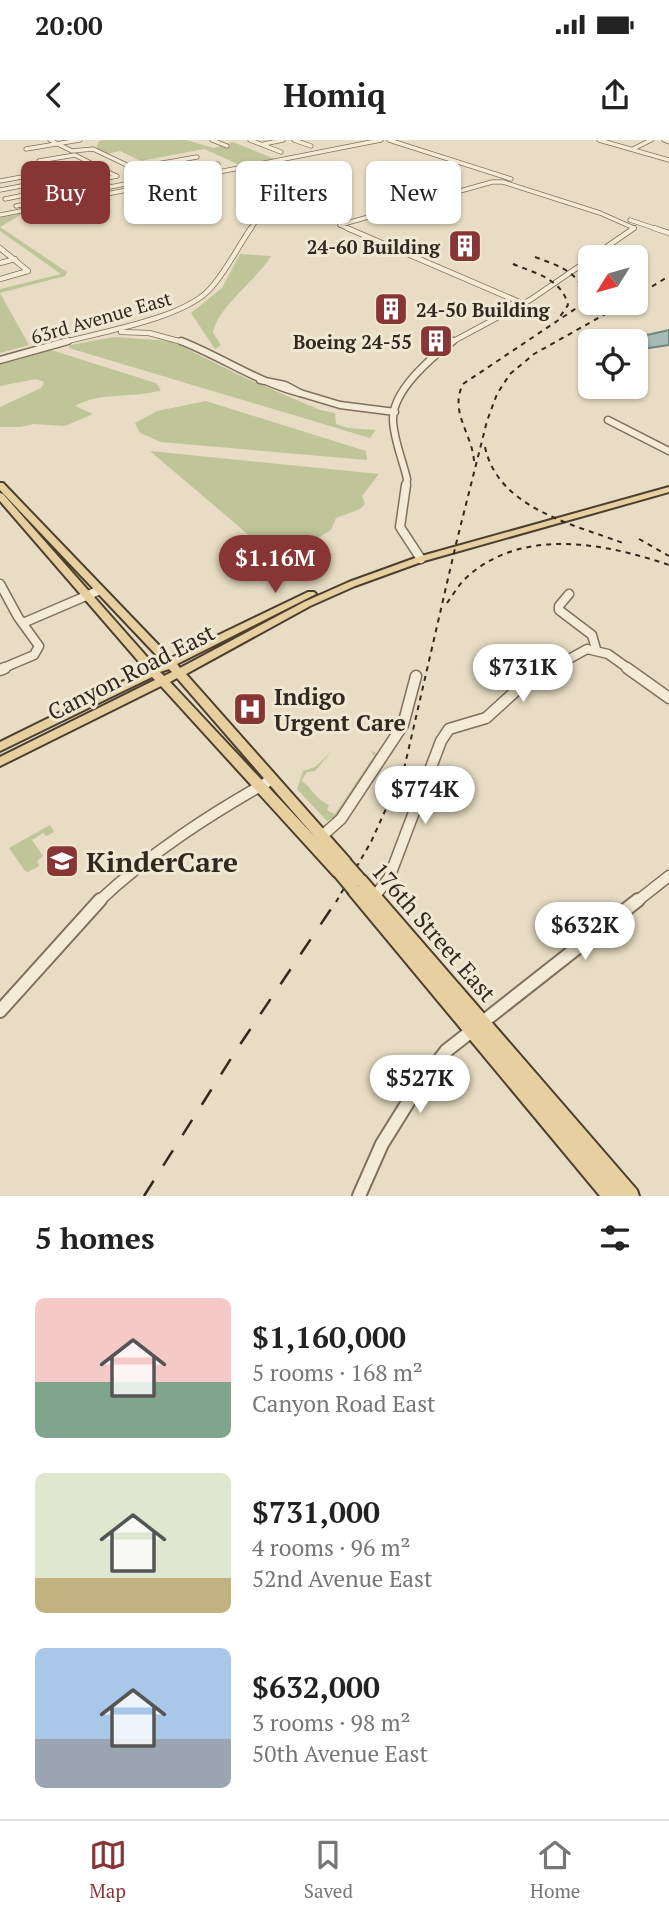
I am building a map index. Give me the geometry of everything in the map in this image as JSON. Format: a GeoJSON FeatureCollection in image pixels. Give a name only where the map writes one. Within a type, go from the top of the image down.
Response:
{"type":"FeatureCollection","features":[{"type":"Feature","properties":{"kind":"main road","name":"Canyon Road East"},"geometry":{"type":"LineString","coordinates":[[0,762],[178,673],[307,604],[395,568],[669,489]]}},
{"type":"Feature","properties":{"kind":"main road","name":"176th Street East"},"geometry":{"type":"LineString","coordinates":[[2,490],[169,662],[265,783],[631,1196]]}},
{"type":"Feature","properties":{"kind":"main road","name":"176th Street East"},"geometry":{"type":"LineString","coordinates":[[2,490],[152,670],[322,836],[342,868]]}},
{"type":"Feature","properties":{"kind":"main road","name":"Canyon Road East"},"geometry":{"type":"LineString","coordinates":[[0,747],[152,670],[312,594],[362,575],[395,568]]}},
{"type":"Feature","properties":{"kind":"main road","name":"176th Street East"},"geometry":{"type":"LineString","coordinates":[[357,885],[374,897],[611,1196]]}},
{"type":"Feature","properties":{"kind":"street"},"geometry":{"type":"LineString","coordinates":[[50,140],[87,161]]}},
{"type":"Feature","properties":{"kind":"street"},"geometry":{"type":"LineString","coordinates":[[26,149],[80,140]]}},
{"type":"Feature","properties":{"kind":"street"},"geometry":{"type":"LineString","coordinates":[[212,140],[227,146]]}},
{"type":"Feature","properties":{"kind":"street"},"geometry":{"type":"LineString","coordinates":[[250,140],[281,152]]}},
{"type":"Feature","properties":{"kind":"street"},"geometry":{"type":"LineString","coordinates":[[261,144],[283,140]]}},
{"type":"Feature","properties":{"kind":"street"},"geometry":{"type":"LineString","coordinates":[[294,140],[311,146]]}},
{"type":"Feature","properties":{"kind":"street"},"geometry":{"type":"LineString","coordinates":[[275,161],[381,140]]}},
{"type":"Feature","properties":{"kind":"street"},"geometry":{"type":"LineString","coordinates":[[389,140],[583,202],[669,233]]}},
{"type":"Feature","properties":{"kind":"street"},"geometry":{"type":"LineString","coordinates":[[598,140],[607,145],[633,149],[644,155],[669,160]]}},
{"type":"Feature","properties":{"kind":"street"},"geometry":{"type":"LineString","coordinates":[[633,149],[651,140]]}},
{"type":"Feature","properties":{"kind":"street"},"geometry":{"type":"LineString","coordinates":[[664,140],[669,142]]}},
{"type":"Feature","properties":{"kind":"street"},"geometry":{"type":"LineString","coordinates":[[43,161],[91,148],[124,163]]}},
{"type":"Feature","properties":{"kind":"street"},"geometry":{"type":"LineString","coordinates":[[174,161],[197,157]]}},
{"type":"Feature","properties":{"kind":"street"},"geometry":{"type":"LineString","coordinates":[[110,172],[124,180]]}},
{"type":"Feature","properties":{"kind":"street"},"geometry":{"type":"LineString","coordinates":[[2,197],[117,176]]}},
{"type":"Feature","properties":{"kind":"street"},"geometry":{"type":"LineString","coordinates":[[0,181],[21,177]]}},
{"type":"Feature","properties":{"kind":"street"},"geometry":{"type":"LineString","coordinates":[[524,304],[340,225],[500,181],[600,213],[634,227],[634,230],[611,245]]}},
{"type":"Feature","properties":{"kind":"street"},"geometry":{"type":"LineString","coordinates":[[16,206],[124,184]]}},
{"type":"Feature","properties":{"kind":"street"},"geometry":{"type":"LineString","coordinates":[[0,190],[21,186]]}},
{"type":"Feature","properties":{"kind":"street"},"geometry":{"type":"LineString","coordinates":[[2,197],[21,209]]}},
{"type":"Feature","properties":{"kind":"street"},"geometry":{"type":"LineString","coordinates":[[0,215],[21,212]]}},
{"type":"Feature","properties":{"kind":"street","name":"63rd Avenue East"},"geometry":{"type":"LineString","coordinates":[[0,360],[166,314],[203,297],[253,224]]}},
{"type":"Feature","properties":{"kind":"street"},"geometry":{"type":"LineString","coordinates":[[0,248],[28,271],[0,279]]}},
{"type":"Feature","properties":{"kind":"street"},"geometry":{"type":"LineString","coordinates":[[0,263],[15,259]]}},
{"type":"Feature","properties":{"kind":"street"},"geometry":{"type":"LineString","coordinates":[[421,559],[400,527],[407,479],[394,427],[395,412],[411,379],[437,353],[465,334],[524,304],[578,267]]}},
{"type":"Feature","properties":{"kind":"street"},"geometry":{"type":"LineString","coordinates":[[121,332],[149,332],[178,338],[260,380],[340,405],[395,412]]}},
{"type":"Feature","properties":{"kind":"street"},"geometry":{"type":"LineString","coordinates":[[608,420],[669,451]]}},
{"type":"Feature","properties":{"kind":"street"},"geometry":{"type":"LineString","coordinates":[[0,584],[39,646],[34,655],[0,670]]}},
{"type":"Feature","properties":{"kind":"street"},"geometry":{"type":"LineString","coordinates":[[23,623],[100,590]]}},
{"type":"Feature","properties":{"kind":"street"},"geometry":{"type":"LineString","coordinates":[[569,594],[559,606],[559,611],[592,635],[596,649]]}},
{"type":"Feature","properties":{"kind":"street"},"geometry":{"type":"LineString","coordinates":[[374,897],[389,878],[443,736],[454,727],[486,719],[519,688],[582,650],[596,649],[608,654],[669,698]]}},
{"type":"Feature","properties":{"kind":"street"},"geometry":{"type":"LineString","coordinates":[[322,836],[341,819],[403,725],[416,676]]}},
{"type":"Feature","properties":{"kind":"street"},"geometry":{"type":"LineString","coordinates":[[0,1011],[90,909],[111,890],[161,849],[265,783]]}},
{"type":"Feature","properties":{"kind":"street"},"geometry":{"type":"LineString","coordinates":[[359,1196],[377,1153],[410,1099],[446,1051],[669,876]]}},
{"type":"Feature","properties":{"kind":"green space"},"geometry":{"type":"Polygon","coordinates":[[[186,140],[214,148],[233,142],[275,159],[236,161],[236,163],[204,149],[141,161],[120,151],[107,154],[96,149],[99,141],[186,140]]]}},
{"type":"Feature","properties":{"kind":"green space"},"geometry":{"type":"Polygon","coordinates":[[[21,215],[0,227],[0,218],[21,215]]]}},
{"type":"Feature","properties":{"kind":"green space"},"geometry":{"type":"Polygon","coordinates":[[[0,227],[67,272],[65,276],[0,293],[0,289],[61,274],[0,231],[0,227]]]}},
{"type":"Feature","properties":{"kind":"green space"},"geometry":{"type":"Polygon","coordinates":[[[240,254],[271,256],[222,313],[213,333],[221,345],[215,349],[191,313],[222,288],[240,254]]]}},
{"type":"Feature","properties":{"kind":"green space"},"geometry":{"type":"Polygon","coordinates":[[[0,293],[29,345],[0,353],[0,293]]]}},
{"type":"Feature","properties":{"kind":"green space"},"geometry":{"type":"Polygon","coordinates":[[[114,337],[171,341],[245,378],[320,410],[335,413],[336,424],[348,428],[376,430],[370,438],[69,348],[70,345],[114,337]]]}},
{"type":"Feature","properties":{"kind":"green space"},"geometry":{"type":"Polygon","coordinates":[[[51,350],[156,383],[161,390],[85,401],[75,406],[93,414],[65,426],[33,424],[0,427],[0,407],[41,388],[44,382],[36,379],[0,386],[0,364],[51,350]]]}},
{"type":"Feature","properties":{"kind":"green space"},"geometry":{"type":"Polygon","coordinates":[[[206,401],[366,451],[367,460],[161,442],[140,433],[135,423],[157,411],[206,401]]]}},
{"type":"Feature","properties":{"kind":"green space"},"geometry":{"type":"Polygon","coordinates":[[[150,451],[379,474],[362,496],[365,504],[360,509],[336,518],[331,530],[308,544],[281,546],[257,542],[150,451]]]}},
{"type":"Feature","properties":{"kind":"green space"},"geometry":{"type":"Polygon","coordinates":[[[371,751],[379,754],[339,814],[327,821],[297,789],[303,771],[315,767],[331,752],[315,771],[307,772],[301,781],[329,805],[327,810],[335,814],[374,756],[371,751]]]}},
{"type":"Feature","properties":{"kind":"green space"},"geometry":{"type":"Polygon","coordinates":[[[50,825],[54,832],[46,836],[43,833],[32,840],[43,856],[37,861],[39,866],[25,871],[9,848],[50,825]]]}},
{"type":"Feature","properties":{"kind":"water"},"geometry":{"type":"Polygon","coordinates":[[[669,330],[669,345],[648,348],[648,335],[669,330]]]}},
{"type":"Feature","properties":{"kind":"railway"},"geometry":{"type":"LineString","coordinates":[[535,257],[572,274],[585,294],[577,306]]}},
{"type":"Feature","properties":{"kind":"railway"},"geometry":{"type":"LineString","coordinates":[[513,264],[546,278],[560,289],[568,305],[559,318]]}},
{"type":"Feature","properties":{"kind":"railway"},"geometry":{"type":"LineString","coordinates":[[648,289],[669,276]]}},
{"type":"Feature","properties":{"kind":"railway"},"geometry":{"type":"LineString","coordinates":[[474,461],[460,413],[459,394],[463,384],[578,307]]}},
{"type":"Feature","properties":{"kind":"railway"},"geometry":{"type":"LineString","coordinates":[[336,902],[371,842],[404,769],[456,544],[487,421],[497,394],[510,374],[534,354],[604,315]]}},
{"type":"Feature","properties":{"kind":"railway"},"geometry":{"type":"LineString","coordinates":[[485,447],[493,468],[505,485],[521,499],[560,520],[623,543]]}},
{"type":"Feature","properties":{"kind":"railway"},"geometry":{"type":"LineString","coordinates":[[639,539],[669,556]]}},
{"type":"Feature","properties":{"kind":"railway"},"geometry":{"type":"LineString","coordinates":[[447,603],[464,580],[489,561],[538,545],[591,546],[669,565]]}},
{"type":"Feature","properties":{"kind":"railway"},"geometry":{"type":"LineString","coordinates":[[144,1196],[237,1049],[337,900]]}},
{"type":"Feature","properties":{"kind":"place","name":"24-60 Building"},"geometry":{"type":"Point","coordinates":[465,246]}},
{"type":"Feature","properties":{"kind":"place","name":"24-50 Building"},"geometry":{"type":"Point","coordinates":[391,309]}},
{"type":"Feature","properties":{"kind":"place","name":"Boeing 24-55"},"geometry":{"type":"Point","coordinates":[436,341]}},
{"type":"Feature","properties":{"kind":"place","name":"Indigo Urgent Care"},"geometry":{"type":"Point","coordinates":[250,709]}},
{"type":"Feature","properties":{"kind":"place","name":"KinderCare"},"geometry":{"type":"Point","coordinates":[62,861]}}]}
